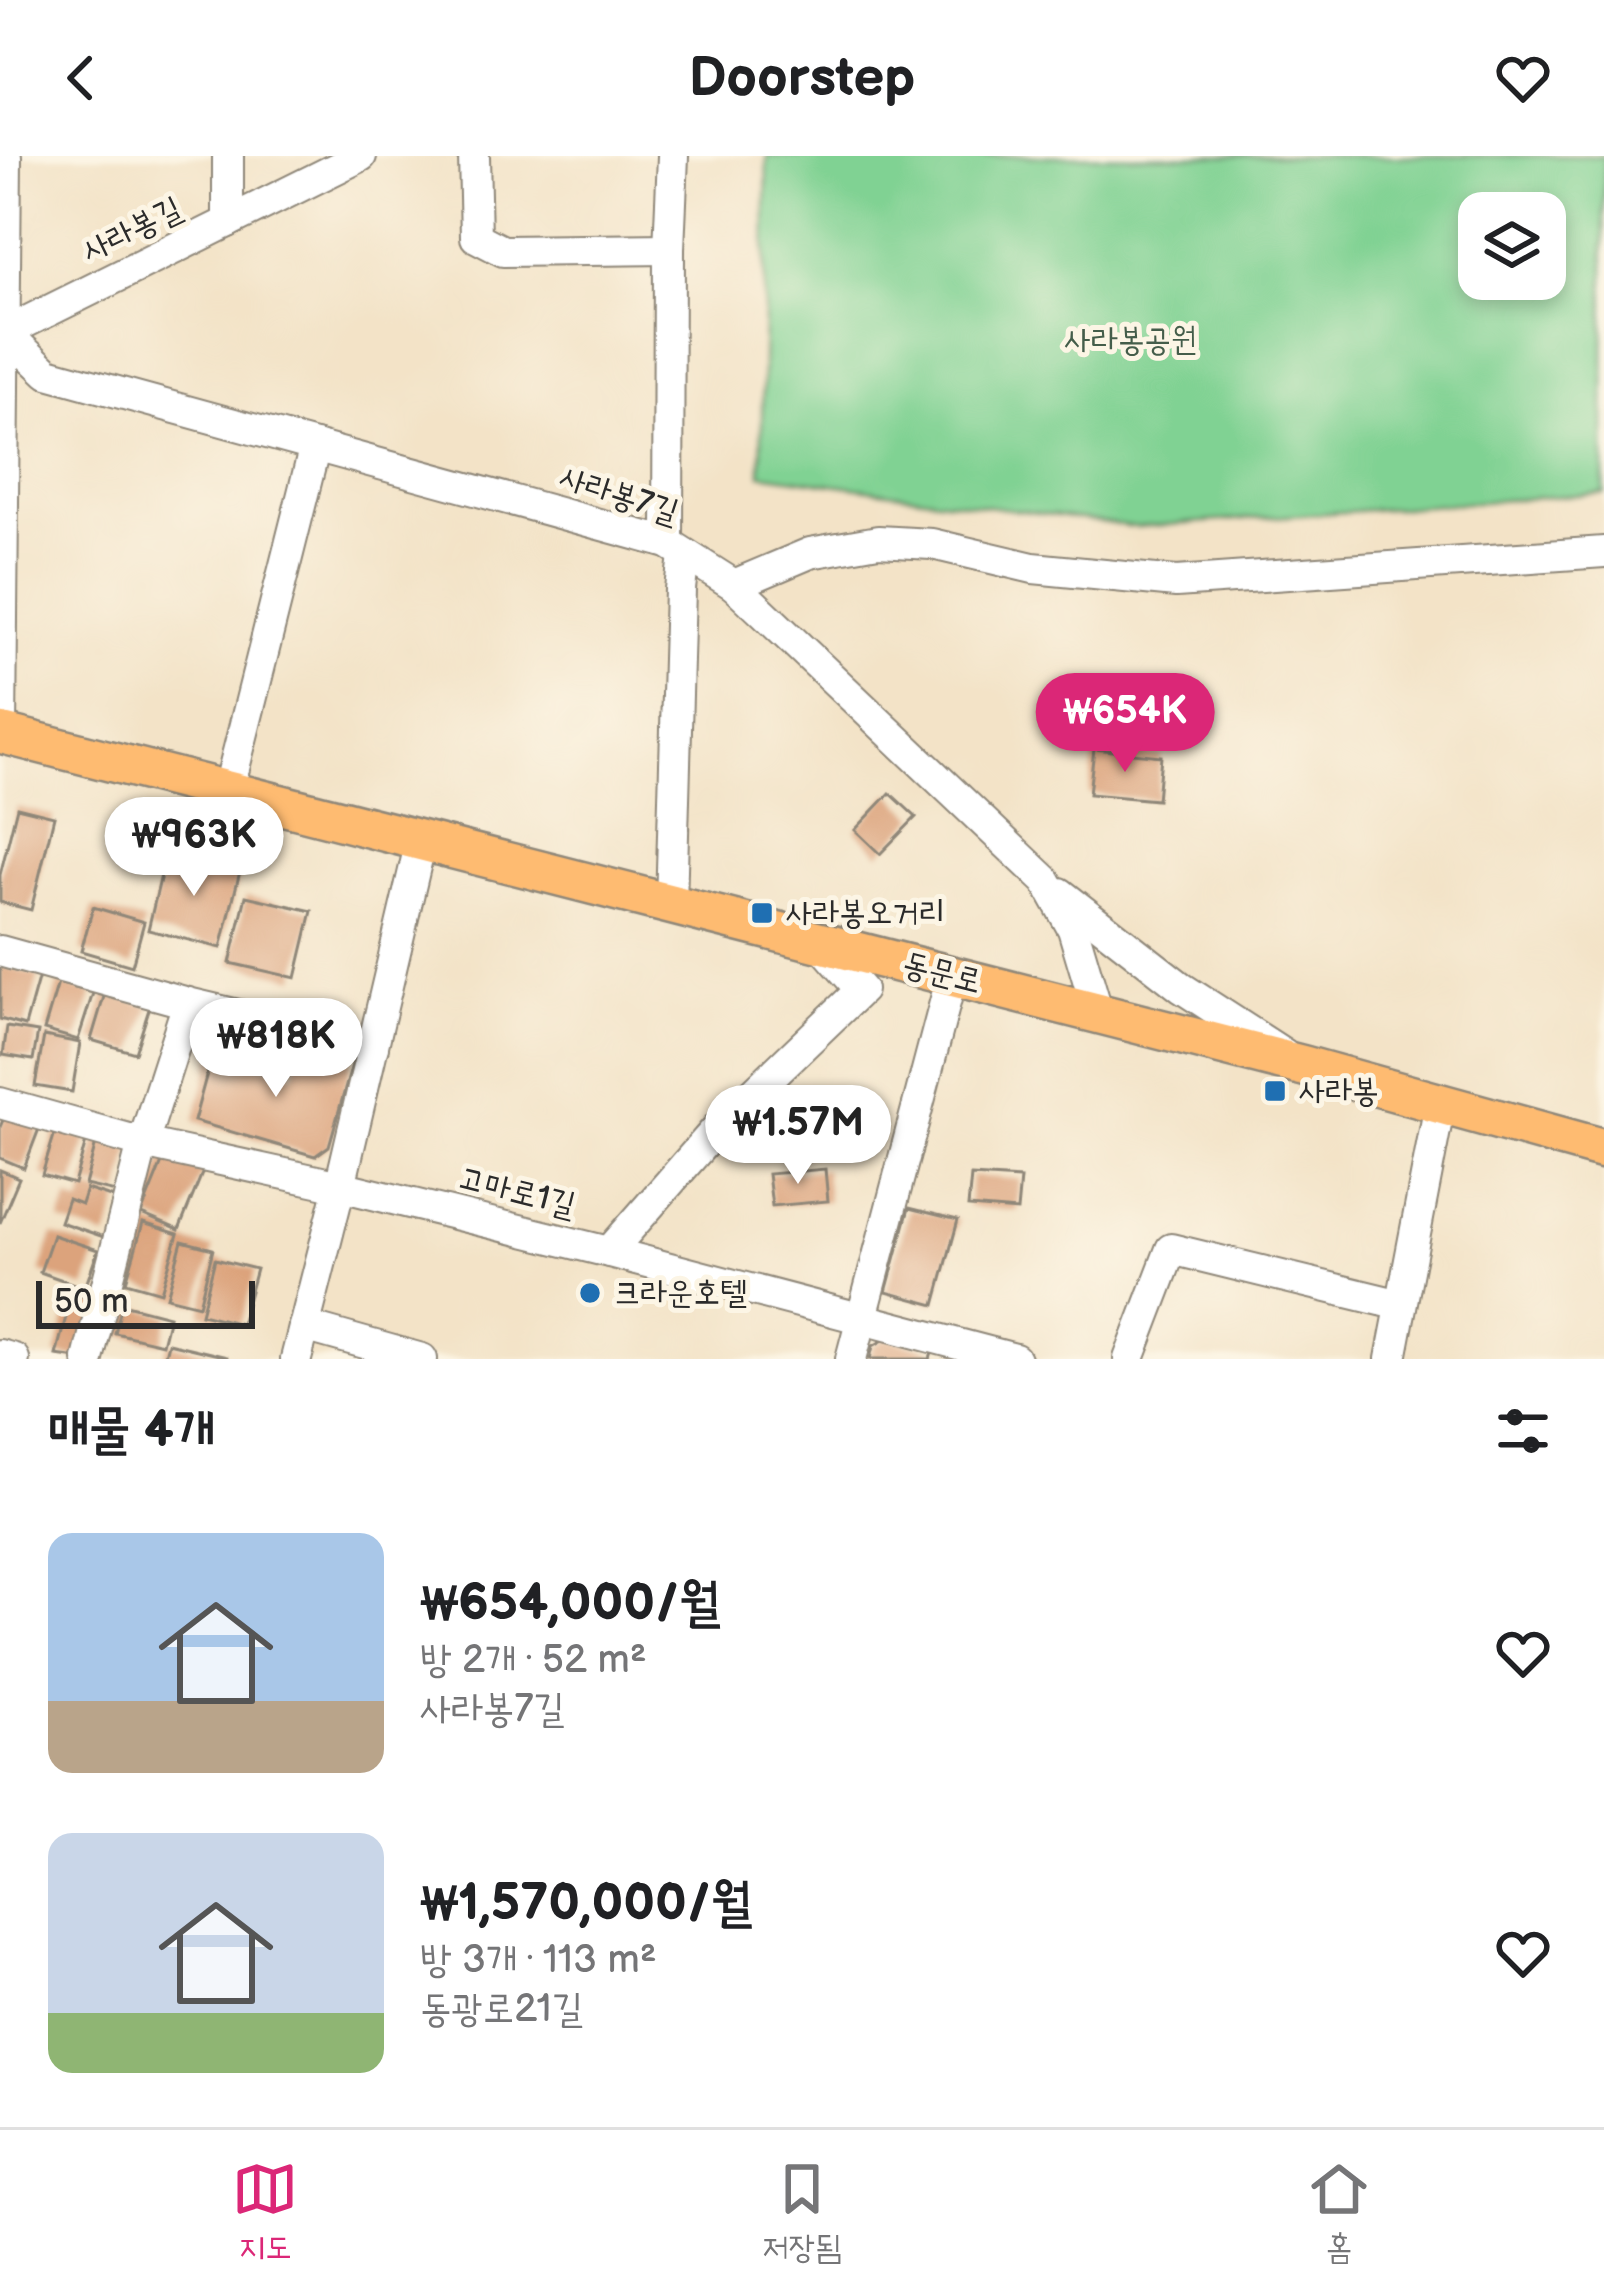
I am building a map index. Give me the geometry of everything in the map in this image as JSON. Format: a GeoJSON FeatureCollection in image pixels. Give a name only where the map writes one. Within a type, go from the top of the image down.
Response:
{"type":"FeatureCollection","features":[{"type":"Feature","properties":{"kind":"main road","name":"동문로"},"geometry":{"type":"LineString","coordinates":[[1,734],[1304,1066],[1604,1149]]}},
{"type":"Feature","properties":{"kind":"street"},"geometry":{"type":"LineString","coordinates":[[1,734],[6,156]]}},
{"type":"Feature","properties":{"kind":"street"},"geometry":{"type":"LineString","coordinates":[[228,223],[229,156]]}},
{"type":"Feature","properties":{"kind":"street","name":"사라봉길"},"geometry":{"type":"LineString","coordinates":[[3,334],[361,156]]}},
{"type":"Feature","properties":{"kind":"street"},"geometry":{"type":"LineString","coordinates":[[474,156],[476,237],[503,251],[669,249]]}},
{"type":"Feature","properties":{"kind":"street"},"geometry":{"type":"LineString","coordinates":[[671,905],[680,589],[669,249],[673,156]]}},
{"type":"Feature","properties":{"kind":"street","name":"사라봉7길"},"geometry":{"type":"LineString","coordinates":[[3,334],[48,373],[676,549],[734,585],[1046,881],[1073,929],[1098,1013]]}},
{"type":"Feature","properties":{"kind":"street"},"geometry":{"type":"LineString","coordinates":[[228,792],[315,446]]}},
{"type":"Feature","properties":{"kind":"street"},"geometry":{"type":"LineString","coordinates":[[734,585],[810,553],[878,541],[932,544],[1033,568],[1176,582],[1604,552]]}},
{"type":"Feature","properties":{"kind":"street"},"geometry":{"type":"LineString","coordinates":[[296,1359],[421,841]]}},
{"type":"Feature","properties":{"kind":"street"},"geometry":{"type":"LineString","coordinates":[[1046,881],[1182,988],[1304,1066]]}},
{"type":"Feature","properties":{"kind":"street"},"geometry":{"type":"LineString","coordinates":[[609,1252],[719,1126],[861,990],[819,942]]}},
{"type":"Feature","properties":{"kind":"street"},"geometry":{"type":"LineString","coordinates":[[0,951],[373,1047]]}},
{"type":"Feature","properties":{"kind":"street"},"geometry":{"type":"LineString","coordinates":[[850,1359],[952,976]]}},
{"type":"Feature","properties":{"kind":"street"},"geometry":{"type":"LineString","coordinates":[[88,1359],[143,1143],[188,1003]]}},
{"type":"Feature","properties":{"kind":"street","name":"고마로1길"},"geometry":{"type":"LineString","coordinates":[[0,1102],[143,1143],[609,1252],[1016,1359]]}},
{"type":"Feature","properties":{"kind":"street"},"geometry":{"type":"LineString","coordinates":[[1391,1359],[1440,1104]]}},
{"type":"Feature","properties":{"kind":"street"},"geometry":{"type":"LineString","coordinates":[[1129,1359],[1171,1250],[1401,1305]]}},
{"type":"Feature","properties":{"kind":"street"},"geometry":{"type":"LineString","coordinates":[[304,1326],[422,1359]]}},
{"type":"Feature","properties":{"kind":"street"},"geometry":{"type":"LineString","coordinates":[[0,1355],[14,1359]]}},
{"type":"Feature","properties":{"kind":"green space","name":"사라봉공원"},"geometry":{"type":"Polygon","coordinates":[[[767,156],[1604,156],[1604,493],[1136,527],[761,474],[767,156]]]}},
{"type":"Feature","properties":{"kind":"building"},"geometry":{"type":"Polygon","coordinates":[[[1094,749],[1161,756],[1157,800],[1089,794],[1094,749]]]}},
{"type":"Feature","properties":{"kind":"building"},"geometry":{"type":"Polygon","coordinates":[[[890,793],[916,817],[880,854],[855,830],[890,793]]]}},
{"type":"Feature","properties":{"kind":"building"},"geometry":{"type":"Polygon","coordinates":[[[17,807],[54,816],[31,910],[0,902],[0,875],[17,807]]]}},
{"type":"Feature","properties":{"kind":"building"},"geometry":{"type":"Polygon","coordinates":[[[167,850],[241,867],[221,948],[148,930],[167,850]]]}},
{"type":"Feature","properties":{"kind":"building"},"geometry":{"type":"Polygon","coordinates":[[[246,896],[312,911],[296,978],[230,963],[246,896]]]}},
{"type":"Feature","properties":{"kind":"building"},"geometry":{"type":"Polygon","coordinates":[[[93,907],[144,922],[132,966],[81,951],[93,907]]]}},
{"type":"Feature","properties":{"kind":"building"},"geometry":{"type":"Polygon","coordinates":[[[0,965],[39,976],[25,1026],[0,1019],[0,965]]]}},
{"type":"Feature","properties":{"kind":"building"},"geometry":{"type":"Polygon","coordinates":[[[58,983],[93,993],[78,1040],[44,1030],[58,983]]]}},
{"type":"Feature","properties":{"kind":"building"},"geometry":{"type":"Polygon","coordinates":[[[105,993],[150,1006],[135,1053],[91,1040],[105,993]]]}},
{"type":"Feature","properties":{"kind":"building"},"geometry":{"type":"Polygon","coordinates":[[[7,1027],[38,1032],[33,1060],[3,1055],[7,1027]]]}},
{"type":"Feature","properties":{"kind":"building"},"geometry":{"type":"Polygon","coordinates":[[[44,1036],[80,1043],[72,1092],[35,1086],[44,1036]]]}},
{"type":"Feature","properties":{"kind":"building"},"geometry":{"type":"Polygon","coordinates":[[[301,1047],[353,1061],[329,1146],[315,1156],[194,1121],[213,1051],[294,1074],[301,1047]]]}},
{"type":"Feature","properties":{"kind":"building"},"geometry":{"type":"Polygon","coordinates":[[[6,1113],[40,1126],[24,1168],[0,1158],[0,1127],[6,1113]]]}},
{"type":"Feature","properties":{"kind":"building"},"geometry":{"type":"Polygon","coordinates":[[[56,1129],[87,1138],[74,1184],[42,1175],[56,1129]]]}},
{"type":"Feature","properties":{"kind":"building"},"geometry":{"type":"Polygon","coordinates":[[[97,1139],[131,1148],[120,1193],[85,1185],[97,1139]]]}},
{"type":"Feature","properties":{"kind":"building"},"geometry":{"type":"Polygon","coordinates":[[[165,1155],[203,1171],[179,1230],[141,1214],[165,1155]]]}},
{"type":"Feature","properties":{"kind":"building"},"geometry":{"type":"Polygon","coordinates":[[[825,1169],[828,1201],[772,1206],[768,1174],[825,1169]]]}},
{"type":"Feature","properties":{"kind":"building"},"geometry":{"type":"Polygon","coordinates":[[[0,1170],[19,1178],[0,1223],[0,1170]]]}},
{"type":"Feature","properties":{"kind":"building"},"geometry":{"type":"Polygon","coordinates":[[[971,1176],[1020,1179],[1017,1211],[968,1207],[971,1176]]]}},
{"type":"Feature","properties":{"kind":"building"},"geometry":{"type":"Polygon","coordinates":[[[86,1189],[120,1200],[107,1238],[60,1222],[68,1199],[81,1204],[86,1189]]]}},
{"type":"Feature","properties":{"kind":"building"},"geometry":{"type":"Polygon","coordinates":[[[909,1208],[958,1220],[935,1305],[886,1292],[909,1208]]]}},
{"type":"Feature","properties":{"kind":"building"},"geometry":{"type":"Polygon","coordinates":[[[143,1223],[178,1234],[161,1292],[126,1282],[143,1223]]]}},
{"type":"Feature","properties":{"kind":"building"},"geometry":{"type":"Polygon","coordinates":[[[53,1235],[98,1250],[85,1288],[40,1272],[53,1235]]]}},
{"type":"Feature","properties":{"kind":"building"},"geometry":{"type":"Polygon","coordinates":[[[182,1241],[213,1249],[199,1305],[167,1297],[182,1241]]]}},
{"type":"Feature","properties":{"kind":"building"},"geometry":{"type":"Polygon","coordinates":[[[215,1259],[256,1269],[241,1324],[201,1314],[215,1259]]]}},
{"type":"Feature","properties":{"kind":"building"},"geometry":{"type":"Polygon","coordinates":[[[72,1294],[100,1301],[85,1359],[56,1355],[72,1294]]]}},
{"type":"Feature","properties":{"kind":"building"},"geometry":{"type":"Polygon","coordinates":[[[122,1304],[169,1316],[162,1344],[115,1333],[122,1304]]]}},
{"type":"Feature","properties":{"kind":"building"},"geometry":{"type":"Polygon","coordinates":[[[887,1338],[933,1350],[930,1359],[870,1359],[873,1346],[887,1338]]]}},
{"type":"Feature","properties":{"kind":"building"},"geometry":{"type":"Polygon","coordinates":[[[168,1343],[227,1357],[227,1359],[164,1359],[168,1343]]]}},
{"type":"Feature","properties":{"kind":"place","name":"사라봉오거리"},"geometry":{"type":"Point","coordinates":[762,913]}},
{"type":"Feature","properties":{"kind":"place","name":"사라봉"},"geometry":{"type":"Point","coordinates":[1275,1091]}},
{"type":"Feature","properties":{"kind":"place","name":"크라운호텔"},"geometry":{"type":"Point","coordinates":[590,1293]}}]}
